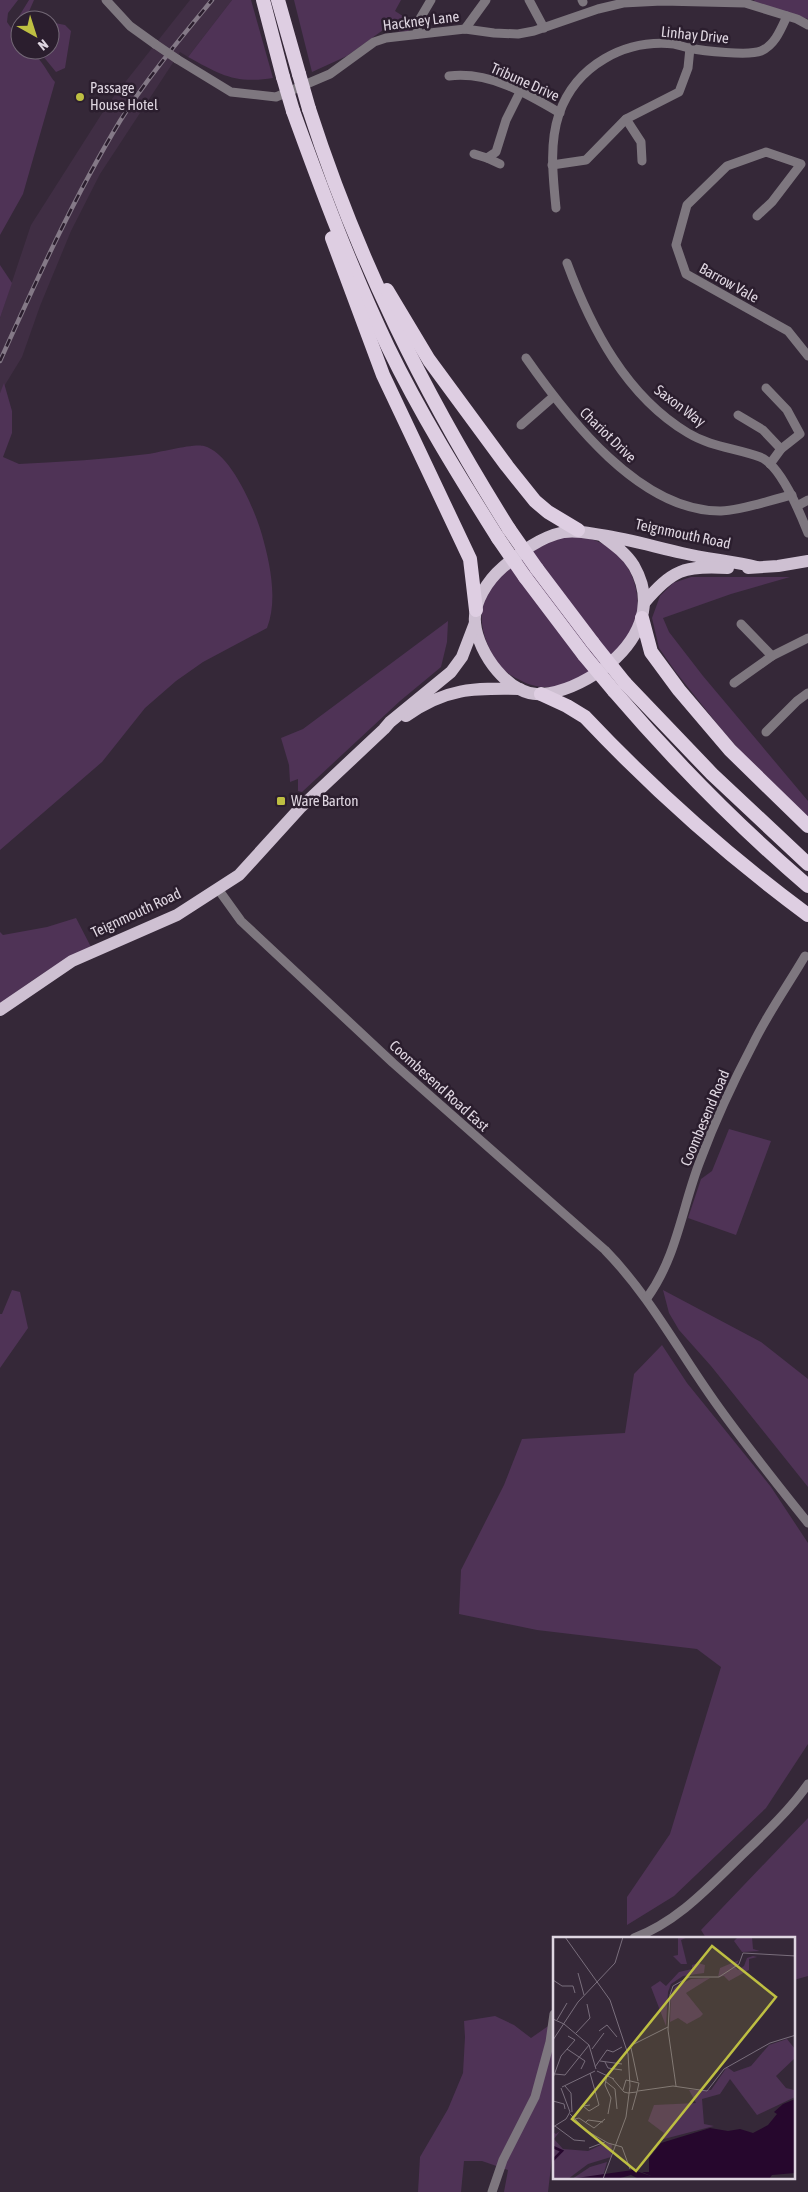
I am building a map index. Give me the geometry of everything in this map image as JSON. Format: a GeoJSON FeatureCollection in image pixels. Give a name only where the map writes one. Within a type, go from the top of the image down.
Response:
{"type":"FeatureCollection","features":[{"type":"Feature","properties":{"kind":"highway"},"geometry":{"type":"LineString","coordinates":[[263,0],[293,112],[322,191],[388,347],[434,431],[531,573],[584,655],[808,864]]}},
{"type":"Feature","properties":{"kind":"highway"},"geometry":{"type":"LineString","coordinates":[[278,0],[309,109],[348,220],[412,362],[465,457],[504,533]]}},
{"type":"Feature","properties":{"kind":"highway"},"geometry":{"type":"LineString","coordinates":[[322,191],[330,234],[370,343],[404,422],[470,559],[476,617]]}},
{"type":"Feature","properties":{"kind":"highway"},"geometry":{"type":"LineString","coordinates":[[348,220],[405,322],[469,416],[535,501],[548,512],[578,530]]}},
{"type":"Feature","properties":{"kind":"highway"},"geometry":{"type":"LineString","coordinates":[[531,573],[593,643],[620,687],[695,781],[808,886]]}},
{"type":"Feature","properties":{"kind":"highway"},"geometry":{"type":"LineString","coordinates":[[642,618],[651,652],[679,690],[730,750],[808,826]]}},
{"type":"Feature","properties":{"kind":"highway"},"geometry":{"type":"LineString","coordinates":[[541,694],[585,717],[647,780],[693,822],[738,860],[808,914]]}},
{"type":"Feature","properties":{"kind":"main road","name":"Teignmouth Road"},"geometry":{"type":"LineString","coordinates":[[0,1010],[72,961],[177,915],[239,875],[300,808],[390,722],[443,679],[458,664],[467,646],[486,586],[507,563],[542,539],[578,530],[619,537],[684,554],[757,566]]}},
{"type":"Feature","properties":{"kind":"main road"},"geometry":{"type":"LineString","coordinates":[[476,617],[480,644],[487,659],[500,673],[520,689],[541,694],[565,689],[592,677],[623,652],[634,638],[642,618],[644,603],[641,583],[634,566],[620,550],[601,535]]}},
{"type":"Feature","properties":{"kind":"main road","name":"Teignmouth Road"},"geometry":{"type":"LineString","coordinates":[[644,603],[659,585],[674,574],[696,568],[738,569],[757,566],[778,566],[808,561]]}},
{"type":"Feature","properties":{"kind":"main road","name":"Teignmouth Road"},"geometry":{"type":"LineString","coordinates":[[384,729],[431,701],[453,693],[480,688],[520,689]]}},
{"type":"Feature","properties":{"kind":"street","name":"Hackney Lane"},"geometry":{"type":"LineString","coordinates":[[106,0],[130,26],[154,44],[231,92],[276,97],[330,74],[374,42],[386,38],[465,29],[518,34],[544,28],[598,9],[623,3],[662,1],[745,3],[788,16],[808,25]]}},
{"type":"Feature","properties":{"kind":"street"},"geometry":{"type":"LineString","coordinates":[[416,34],[418,22],[431,0]]}},
{"type":"Feature","properties":{"kind":"street"},"geometry":{"type":"LineString","coordinates":[[465,29],[486,0]]}},
{"type":"Feature","properties":{"kind":"street"},"geometry":{"type":"LineString","coordinates":[[529,0],[544,28]]}},
{"type":"Feature","properties":{"kind":"street","name":"Linhay Drive"},"geometry":{"type":"LineString","coordinates":[[556,208],[552,166],[555,134],[560,113],[575,84],[588,71],[625,48],[650,44],[674,44],[690,48],[748,54],[760,51],[771,45],[788,16]]}},
{"type":"Feature","properties":{"kind":"street"},"geometry":{"type":"LineString","coordinates":[[552,166],[586,160],[626,120],[679,92],[688,68],[690,48]]}},
{"type":"Feature","properties":{"kind":"street","name":"Tribune Drive"},"geometry":{"type":"LineString","coordinates":[[448,76],[465,75],[489,78],[560,113]]}},
{"type":"Feature","properties":{"kind":"street"},"geometry":{"type":"LineString","coordinates":[[487,158],[496,152],[506,120],[520,92]]}},
{"type":"Feature","properties":{"kind":"street"},"geometry":{"type":"LineString","coordinates":[[626,120],[636,132],[641,142],[642,161]]}},
{"type":"Feature","properties":{"kind":"street","name":"Barrow Vale"},"geometry":{"type":"LineString","coordinates":[[758,216],[772,202],[801,164],[766,152],[727,166],[687,205],[676,246],[686,274],[788,331],[808,356]]}},
{"type":"Feature","properties":{"kind":"street"},"geometry":{"type":"LineString","coordinates":[[474,154],[500,164]]}},
{"type":"Feature","properties":{"kind":"street","name":"Saxon Way"},"geometry":{"type":"LineString","coordinates":[[567,262],[595,332],[643,396],[688,433],[711,444],[762,458],[770,464]]}},
{"type":"Feature","properties":{"kind":"street","name":"Chariot Drive"},"geometry":{"type":"LineString","coordinates":[[526,358],[553,397],[591,441],[619,468],[667,497],[701,510],[722,511],[746,508],[792,495]]}},
{"type":"Feature","properties":{"kind":"street"},"geometry":{"type":"LineString","coordinates":[[766,388],[787,410],[800,434],[781,449],[770,464],[792,495],[808,533]]}},
{"type":"Feature","properties":{"kind":"street"},"geometry":{"type":"LineString","coordinates":[[521,425],[553,397]]}},
{"type":"Feature","properties":{"kind":"street"},"geometry":{"type":"LineString","coordinates":[[738,414],[763,430],[781,449]]}},
{"type":"Feature","properties":{"kind":"street"},"geometry":{"type":"LineString","coordinates":[[797,506],[808,500]]}},
{"type":"Feature","properties":{"kind":"street"},"geometry":{"type":"LineString","coordinates":[[741,624],[772,656]]}},
{"type":"Feature","properties":{"kind":"street"},"geometry":{"type":"LineString","coordinates":[[734,684],[772,656],[808,638]]}},
{"type":"Feature","properties":{"kind":"street"},"geometry":{"type":"LineString","coordinates":[[766,732],[797,701],[808,693]]}},
{"type":"Feature","properties":{"kind":"street","name":"Coombesend Road East"},"geometry":{"type":"LineString","coordinates":[[218,889],[242,921],[393,1064],[605,1250],[647,1298],[670,1336],[716,1403],[808,1523]]}},
{"type":"Feature","properties":{"kind":"street","name":"Coombesend Road"},"geometry":{"type":"LineString","coordinates":[[647,1298],[657,1284],[667,1264],[677,1238],[694,1178],[719,1116],[753,1042],[805,956]]}},
{"type":"Feature","properties":{"kind":"street"},"geometry":{"type":"LineString","coordinates":[[636,1937],[671,1920],[699,1896],[794,1803],[808,1784]]}},
{"type":"Feature","properties":{"kind":"street"},"geometry":{"type":"LineString","coordinates":[[492,2192],[503,2160],[535,2097],[546,2058],[553,2020]]}},
{"type":"Feature","properties":{"kind":"shaded area"},"geometry":{"type":"Polygon","coordinates":[[[0,0],[18,0],[8,13],[10,60],[39,60],[55,82],[23,194],[0,235],[0,0]]]}},
{"type":"Feature","properties":{"kind":"shaded area"},"geometry":{"type":"Polygon","coordinates":[[[29,0],[34,0],[30,10],[23,10],[29,0]]]}},
{"type":"Feature","properties":{"kind":"shaded area"},"geometry":{"type":"Polygon","coordinates":[[[190,0],[232,0],[188,57],[180,52],[100,174],[71,231],[40,306],[22,357],[0,393],[0,318],[31,225],[108,104],[190,0]]]}},
{"type":"Feature","properties":{"kind":"shaded area"},"geometry":{"type":"Polygon","coordinates":[[[232,0],[251,0],[273,78],[260,80],[238,79],[219,73],[188,57],[232,0]]]}},
{"type":"Feature","properties":{"kind":"shaded area"},"geometry":{"type":"Polygon","coordinates":[[[294,0],[401,0],[395,11],[412,22],[408,32],[383,30],[347,56],[312,72],[294,0]]]}},
{"type":"Feature","properties":{"kind":"shaded area"},"geometry":{"type":"Polygon","coordinates":[[[755,0],[808,0],[808,19],[752,2],[755,0]]]}},
{"type":"Feature","properties":{"kind":"shaded area"},"geometry":{"type":"Polygon","coordinates":[[[60,24],[65,25],[71,31],[65,68],[56,72],[46,60],[60,60],[60,24]]]}},
{"type":"Feature","properties":{"kind":"shaded area"},"geometry":{"type":"Polygon","coordinates":[[[0,265],[12,283],[0,318],[0,265]]]}},
{"type":"Feature","properties":{"kind":"shaded area"},"geometry":{"type":"Polygon","coordinates":[[[4,383],[12,411],[12,433],[3,457],[19,464],[132,456],[200,445],[214,451],[232,471],[254,512],[268,557],[272,582],[272,606],[267,628],[203,662],[176,681],[145,708],[102,762],[0,850],[0,393],[4,383]]]}},
{"type":"Feature","properties":{"kind":"shaded area"},"geometry":{"type":"Polygon","coordinates":[[[571,536],[588,538],[603,544],[623,560],[635,583],[637,609],[635,622],[630,633],[612,655],[588,673],[562,685],[551,687],[534,686],[512,676],[495,660],[484,634],[482,624],[485,598],[494,582],[504,571],[545,542],[571,536]]]}},
{"type":"Feature","properties":{"kind":"shaded area"},"geometry":{"type":"Polygon","coordinates":[[[691,577],[790,577],[731,594],[663,618],[669,632],[703,676],[808,801],[808,818],[749,761],[675,671],[659,648],[652,618],[660,596],[673,583],[691,577]]]}},
{"type":"Feature","properties":{"kind":"shaded area"},"geometry":{"type":"Polygon","coordinates":[[[448,621],[447,642],[441,667],[400,701],[302,792],[298,791],[298,779],[290,782],[289,765],[281,738],[303,729],[448,621]]]}},
{"type":"Feature","properties":{"kind":"shaded area"},"geometry":{"type":"Polygon","coordinates":[[[76,918],[91,947],[44,973],[0,1004],[0,932],[3,935],[47,927],[76,918]]]}},
{"type":"Feature","properties":{"kind":"shaded area"},"geometry":{"type":"Polygon","coordinates":[[[729,1129],[771,1141],[736,1235],[688,1218],[701,1179],[712,1171],[729,1129]]]}},
{"type":"Feature","properties":{"kind":"shaded area"},"geometry":{"type":"Polygon","coordinates":[[[12,1290],[20,1292],[28,1328],[0,1368],[0,1314],[2,1314],[12,1290]]]}},
{"type":"Feature","properties":{"kind":"shaded area"},"geometry":{"type":"Polygon","coordinates":[[[663,1290],[761,1342],[808,1379],[808,1487],[711,1366],[679,1330],[669,1313],[663,1290]]]}},
{"type":"Feature","properties":{"kind":"shaded area"},"geometry":{"type":"Polygon","coordinates":[[[662,1345],[687,1383],[771,1487],[808,1543],[808,1744],[766,1808],[674,1896],[627,1925],[627,1897],[670,1834],[721,1667],[697,1649],[537,1630],[459,1614],[461,1570],[504,1485],[522,1439],[625,1433],[634,1374],[662,1345]]]}},
{"type":"Feature","properties":{"kind":"shaded area"},"geometry":{"type":"Polygon","coordinates":[[[808,1818],[808,1976],[796,1979],[796,1937],[705,1937],[701,1930],[808,1818]]]}},
{"type":"Feature","properties":{"kind":"shaded area"},"geometry":{"type":"Polygon","coordinates":[[[495,2016],[514,2025],[531,2038],[553,2023],[553,2156],[548,2192],[504,2192],[508,2170],[482,2161],[464,2161],[461,2192],[418,2192],[420,2157],[448,2109],[463,2073],[464,2021],[495,2016]]]}},
{"type":"Feature","properties":{"kind":"railway"},"geometry":{"type":"LineString","coordinates":[[0,361],[42,269],[87,179],[120,121],[153,74],[212,0]]}},
{"type":"Feature","properties":{"kind":"place","name":"Passage House Hotel"},"geometry":{"type":"Point","coordinates":[80,97]}},
{"type":"Feature","properties":{"kind":"place","name":"Ware Barton"},"geometry":{"type":"Point","coordinates":[281,801]}}]}
